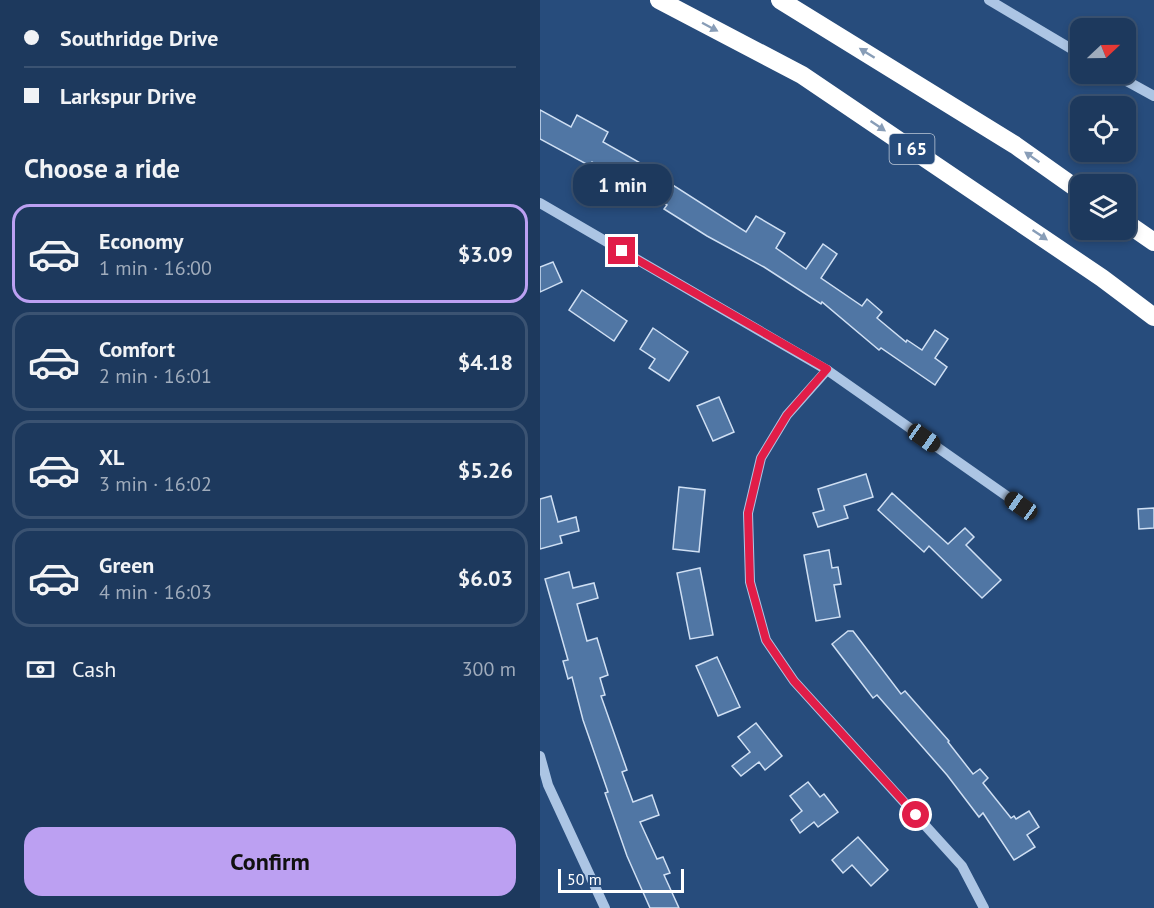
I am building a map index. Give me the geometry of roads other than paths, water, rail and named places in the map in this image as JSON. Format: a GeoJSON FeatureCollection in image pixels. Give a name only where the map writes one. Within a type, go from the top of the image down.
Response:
{"type":"FeatureCollection","features":[{"type":"Feature","properties":{"kind":"highway","name":"I 65"},"geometry":{"type":"LineString","coordinates":[[658,0],[802,75],[1092,271],[1154,317]]}},
{"type":"Feature","properties":{"kind":"highway"},"geometry":{"type":"LineString","coordinates":[[780,0],[1015,145],[1070,183]]}},
{"type":"Feature","properties":{"kind":"highway"},"geometry":{"type":"LineString","coordinates":[[1136,230],[1154,242]]}},
{"type":"Feature","properties":{"kind":"street"},"geometry":{"type":"LineString","coordinates":[[989,0],[1070,48]]}},
{"type":"Feature","properties":{"kind":"street"},"geometry":{"type":"LineString","coordinates":[[1132,84],[1154,96]]}},
{"type":"Feature","properties":{"kind":"street"},"geometry":{"type":"LineString","coordinates":[[540,203],[827,369],[1021,506]]}},
{"type":"Feature","properties":{"kind":"street"},"geometry":{"type":"LineString","coordinates":[[827,369],[787,415],[761,458],[748,513],[750,582],[766,640],[794,681],[962,866],[984,908]]}},
{"type":"Feature","properties":{"kind":"street"},"geometry":{"type":"LineString","coordinates":[[540,756],[548,785],[604,908]]}}]}
